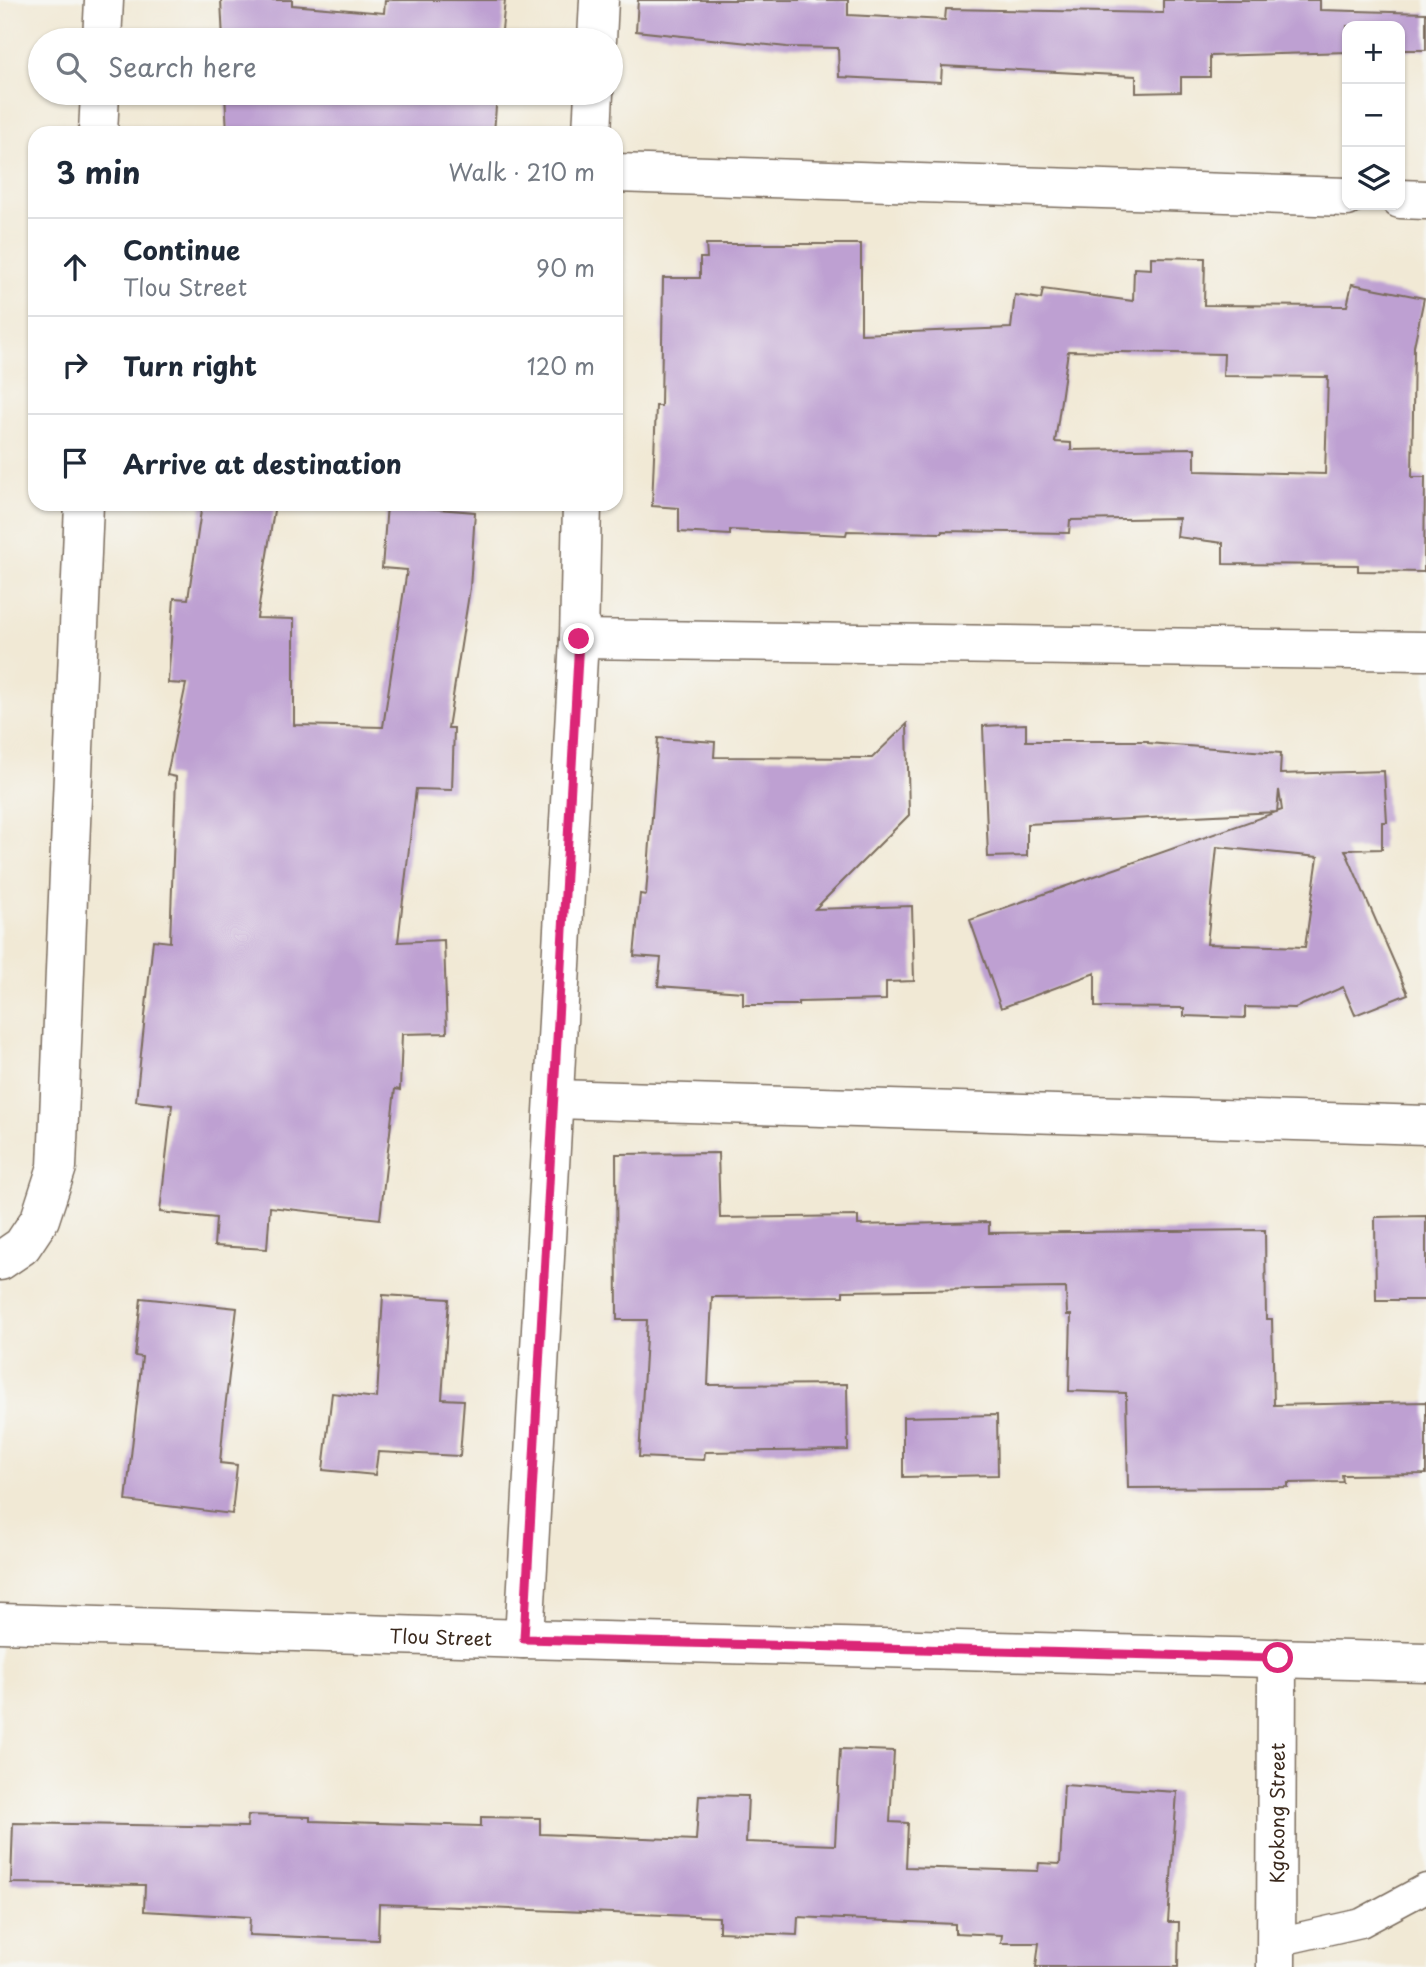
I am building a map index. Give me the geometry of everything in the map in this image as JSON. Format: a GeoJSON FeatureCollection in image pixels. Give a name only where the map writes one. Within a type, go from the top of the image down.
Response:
{"type":"FeatureCollection","features":[{"type":"Feature","properties":{"kind":"street"},"geometry":{"type":"LineString","coordinates":[[103,28],[104,0]]}},
{"type":"Feature","properties":{"kind":"street"},"geometry":{"type":"LineString","coordinates":[[598,28],[599,0]]}},
{"type":"Feature","properties":{"kind":"street"},"geometry":{"type":"LineString","coordinates":[[99,126],[100,105]]}},
{"type":"Feature","properties":{"kind":"street"},"geometry":{"type":"LineString","coordinates":[[592,126],[593,105]]}},
{"type":"Feature","properties":{"kind":"street"},"geometry":{"type":"LineString","coordinates":[[623,173],[1342,197]]}},
{"type":"Feature","properties":{"kind":"street"},"geometry":{"type":"LineString","coordinates":[[1405,199],[1426,200]]}},
{"type":"Feature","properties":{"kind":"street"},"geometry":{"type":"LineString","coordinates":[[0,1261],[22,1246],[40,1219],[57,1167],[84,511]]}},
{"type":"Feature","properties":{"kind":"street"},"geometry":{"type":"LineString","coordinates":[[524,1639],[579,639],[582,511]]}},
{"type":"Feature","properties":{"kind":"street"},"geometry":{"type":"LineString","coordinates":[[579,639],[1426,651]]}},
{"type":"Feature","properties":{"kind":"street"},"geometry":{"type":"LineString","coordinates":[[555,1099],[1426,1125]]}},
{"type":"Feature","properties":{"kind":"street","name":"Tlou Street"},"geometry":{"type":"LineString","coordinates":[[0,1623],[1426,1662]]}},
{"type":"Feature","properties":{"kind":"street","name":"Kgokong Street"},"geometry":{"type":"LineString","coordinates":[[1276,1954],[1278,1658]]}},
{"type":"Feature","properties":{"kind":"lane"},"geometry":{"type":"LineString","coordinates":[[1276,1954],[1361,1923],[1426,1888]]}},
{"type":"Feature","properties":{"kind":"building"},"geometry":{"type":"Polygon","coordinates":[[[221,0],[292,0],[292,5],[384,13],[385,0],[505,0],[502,28],[222,28],[221,0]]]}},
{"type":"Feature","properties":{"kind":"building"},"geometry":{"type":"Polygon","coordinates":[[[638,0],[848,0],[848,15],[945,20],[946,9],[1163,13],[1163,0],[1320,0],[1320,10],[1426,13],[1426,50],[1405,50],[1405,21],[1342,21],[1342,52],[1210,56],[1210,77],[1181,77],[1181,92],[1136,93],[1136,76],[942,66],[941,82],[839,77],[838,48],[787,47],[636,31],[638,0]]]}},
{"type":"Feature","properties":{"kind":"building"},"geometry":{"type":"Polygon","coordinates":[[[226,105],[496,105],[495,126],[227,126],[226,105]]]}},
{"type":"Feature","properties":{"kind":"building"},"geometry":{"type":"Polygon","coordinates":[[[706,244],[861,244],[861,334],[1011,328],[1015,295],[1041,299],[1043,289],[1133,301],[1134,268],[1151,269],[1151,257],[1205,258],[1204,305],[1347,306],[1352,284],[1424,298],[1414,346],[1412,477],[1425,477],[1424,572],[1358,571],[1358,565],[1223,564],[1223,543],[1177,537],[1179,518],[1070,520],[1069,533],[847,531],[846,535],[730,530],[730,535],[679,532],[679,508],[652,506],[656,406],[661,406],[663,278],[700,278],[700,258],[707,258],[706,244]],[[1068,351],[1055,442],[1071,443],[1071,450],[1195,448],[1195,471],[1325,474],[1328,377],[1223,376],[1224,354],[1068,351]]]}},
{"type":"Feature","properties":{"kind":"building"},"geometry":{"type":"Polygon","coordinates":[[[201,511],[274,511],[257,618],[294,619],[294,725],[383,727],[407,570],[382,568],[387,511],[475,512],[470,588],[448,728],[454,728],[452,790],[416,789],[398,942],[444,940],[447,1033],[402,1034],[400,1090],[395,1089],[380,1219],[270,1207],[267,1249],[214,1246],[216,1218],[160,1212],[172,1105],[136,1101],[153,940],[170,942],[176,777],[167,775],[186,684],[168,683],[174,598],[188,599],[201,511]]]}},
{"type":"Feature","properties":{"kind":"building"},"geometry":{"type":"Polygon","coordinates":[[[907,724],[909,815],[815,909],[912,906],[914,981],[886,982],[886,1000],[798,1002],[798,1005],[743,1005],[743,992],[658,986],[661,958],[634,956],[640,894],[646,895],[658,738],[715,742],[714,757],[872,758],[907,724]]]}},
{"type":"Feature","properties":{"kind":"building"},"geometry":{"type":"Polygon","coordinates":[[[1026,724],[1026,741],[1148,741],[1281,753],[1280,774],[1384,771],[1387,822],[1382,822],[1382,849],[1345,850],[1408,994],[1355,1015],[1343,987],[1295,1008],[1245,1007],[1245,1018],[1184,1016],[1184,1008],[1095,1007],[1095,973],[1001,1008],[970,920],[1276,812],[1027,824],[1027,856],[988,857],[983,726],[1026,724]],[[1279,790],[1277,812],[1282,810],[1279,790]],[[1217,847],[1207,944],[1305,947],[1318,857],[1217,847]]]}},
{"type":"Feature","properties":{"kind":"building"},"geometry":{"type":"Polygon","coordinates":[[[718,1153],[720,1218],[858,1216],[858,1225],[989,1222],[989,1233],[1265,1230],[1266,1319],[1272,1319],[1274,1405],[1426,1402],[1426,1474],[1342,1475],[1343,1482],[1288,1483],[1288,1487],[1128,1488],[1126,1393],[1069,1391],[1071,1315],[1067,1315],[1066,1288],[843,1291],[843,1296],[712,1297],[708,1385],[847,1384],[848,1450],[705,1452],[704,1460],[639,1457],[647,1320],[617,1320],[616,1154],[718,1153]]]}},
{"type":"Feature","properties":{"kind":"building"},"geometry":{"type":"Polygon","coordinates":[[[1426,1216],[1426,1300],[1376,1300],[1375,1217],[1426,1216]]]}},
{"type":"Feature","properties":{"kind":"building"},"geometry":{"type":"Polygon","coordinates":[[[383,1295],[449,1299],[442,1399],[464,1400],[460,1456],[378,1452],[375,1475],[323,1470],[332,1393],[377,1398],[383,1295]]]}},
{"type":"Feature","properties":{"kind":"building"},"geometry":{"type":"Polygon","coordinates":[[[141,1298],[237,1308],[220,1463],[237,1465],[232,1514],[126,1501],[142,1357],[135,1356],[141,1298]]]}},
{"type":"Feature","properties":{"kind":"building"},"geometry":{"type":"Polygon","coordinates":[[[997,1415],[998,1475],[903,1477],[903,1417],[997,1415]]]}},
{"type":"Feature","properties":{"kind":"building"},"geometry":{"type":"Polygon","coordinates":[[[840,1749],[894,1751],[890,1822],[908,1823],[906,1867],[1038,1871],[1039,1863],[1060,1864],[1064,1785],[1177,1792],[1168,1922],[1179,1922],[1178,1967],[1036,1967],[1039,1943],[1001,1943],[1002,1935],[955,1933],[955,1924],[798,1917],[797,1935],[719,1932],[719,1917],[379,1904],[378,1940],[249,1935],[250,1917],[144,1911],[145,1885],[11,1883],[13,1823],[247,1827],[248,1815],[310,1817],[310,1821],[481,1826],[481,1817],[540,1818],[540,1834],[696,1840],[699,1795],[748,1796],[746,1842],[835,1845],[840,1749]]]}},
{"type":"Feature","properties":{"kind":"route"},"geometry":{"type":"LineString","coordinates":[[579,639],[524,1639],[1278,1658]]}}]}
